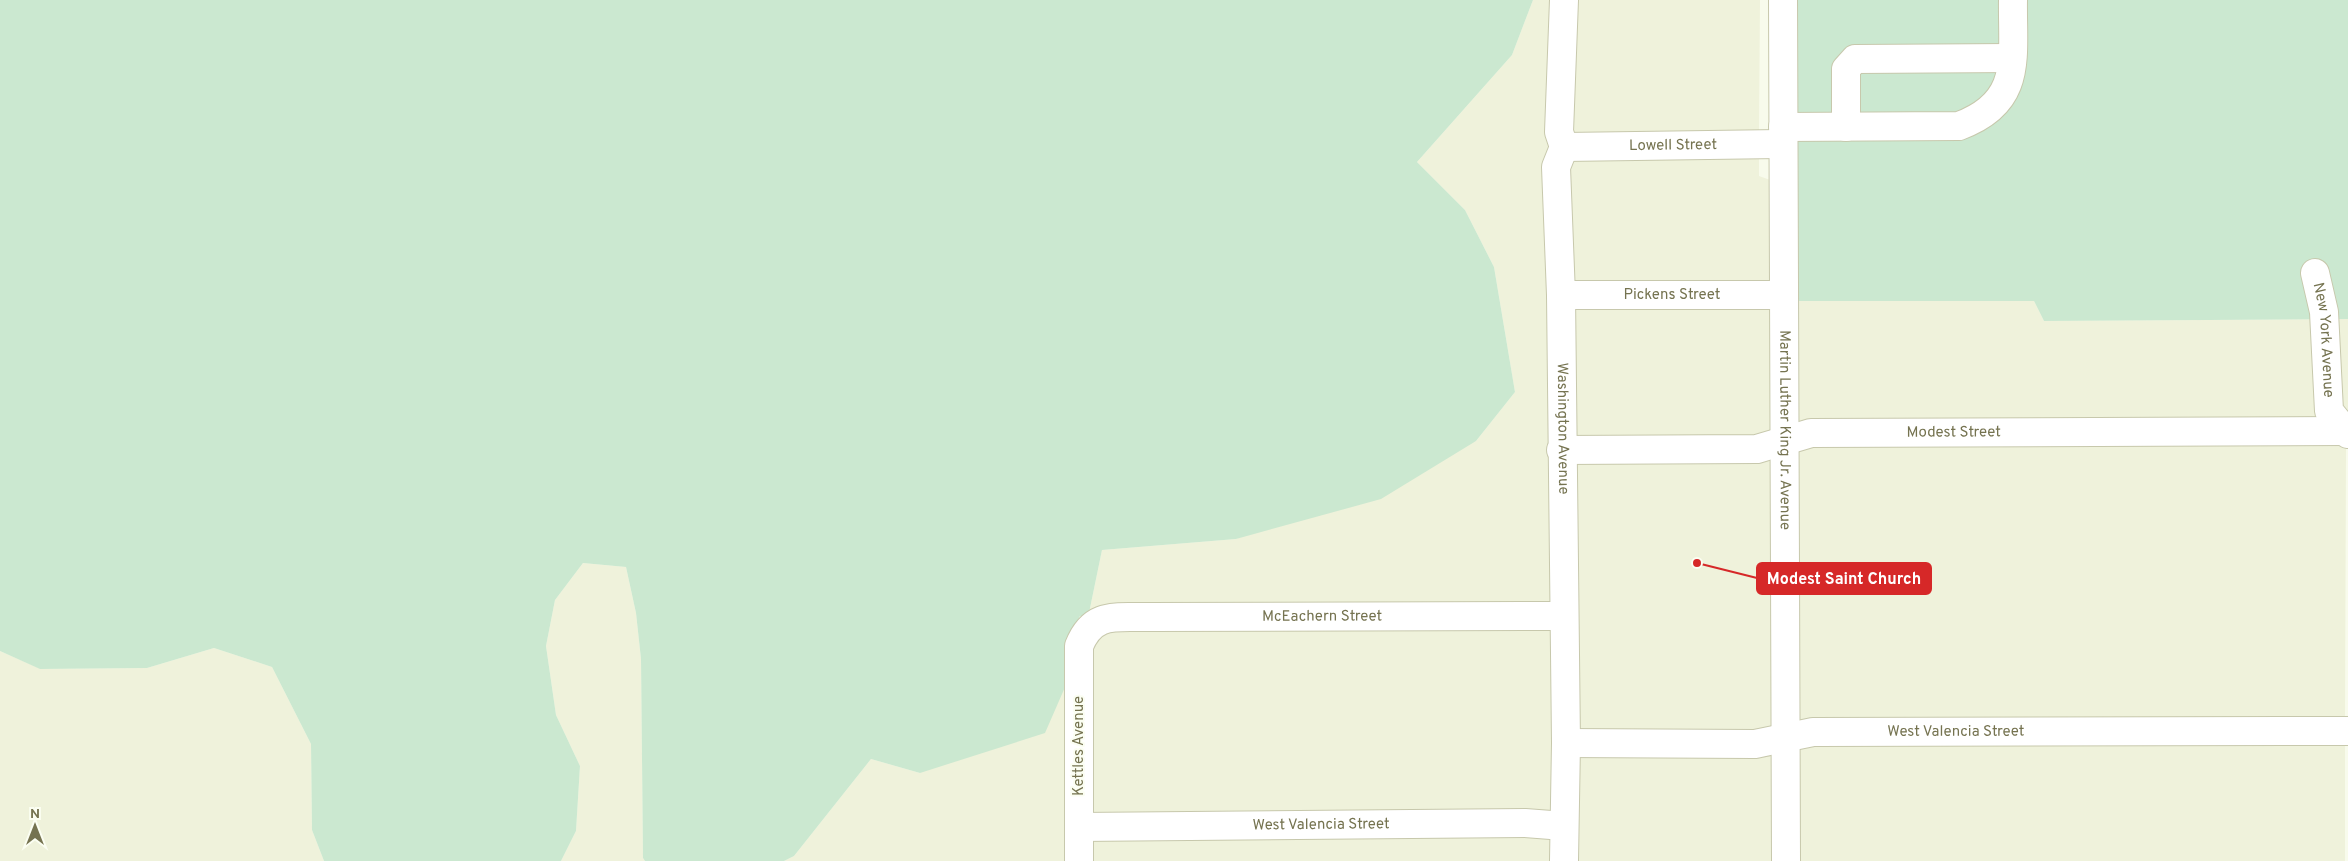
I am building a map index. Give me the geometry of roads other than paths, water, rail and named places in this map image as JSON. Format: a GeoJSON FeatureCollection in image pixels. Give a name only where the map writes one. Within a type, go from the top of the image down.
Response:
{"type":"FeatureCollection","features":[{"type":"Feature","properties":{"kind":"street","name":"Washington Avenue"},"geometry":{"type":"LineString","coordinates":[[1564,0],[1559,132],[1564,147],[1556,167],[1561,295],[1561,450],[1566,743],[1564,861]]}},
{"type":"Feature","properties":{"kind":"street","name":"Martin Luther King Jr. Avenue"},"geometry":{"type":"LineString","coordinates":[[1783,0],[1786,861]]}},
{"type":"Feature","properties":{"kind":"street","name":"Lowell Street"},"geometry":{"type":"LineString","coordinates":[[1564,147],[1783,135],[1846,127],[1959,126],[1974,120],[2001,99],[2010,81],[2013,0]]}},
{"type":"Feature","properties":{"kind":"street"},"geometry":{"type":"LineString","coordinates":[[1846,127],[1846,69],[1855,59],[2012,58]]}},
{"type":"Feature","properties":{"kind":"street","name":"New York Avenue"},"geometry":{"type":"LineString","coordinates":[[2315,273],[2324,312],[2329,411],[2347,432]]}},
{"type":"Feature","properties":{"kind":"street","name":"Pickens Street"},"geometry":{"type":"LineString","coordinates":[[1561,295],[1784,295]]}},
{"type":"Feature","properties":{"kind":"street","name":"Modest Street"},"geometry":{"type":"LineString","coordinates":[[1561,450],[1757,449],[1811,433],[2347,432]]}},
{"type":"Feature","properties":{"kind":"street","name":"McEachern Street"},"geometry":{"type":"LineString","coordinates":[[1085,631],[1106,618],[1563,616]]}},
{"type":"Feature","properties":{"kind":"street","name":"Kettles Avenue"},"geometry":{"type":"LineString","coordinates":[[1080,861],[1079,646],[1085,631]]}},
{"type":"Feature","properties":{"kind":"street","name":"West Valencia Street"},"geometry":{"type":"LineString","coordinates":[[1566,743],[1755,744],[1823,732],[2348,731]]}},
{"type":"Feature","properties":{"kind":"street","name":"West Valencia Street"},"geometry":{"type":"LineString","coordinates":[[1079,827],[1525,823],[1564,826]]}},
{"type":"Feature","properties":{"kind":"place","name":"Modest Saint Church"},"geometry":{"type":"Point","coordinates":[1697,563]}}]}
